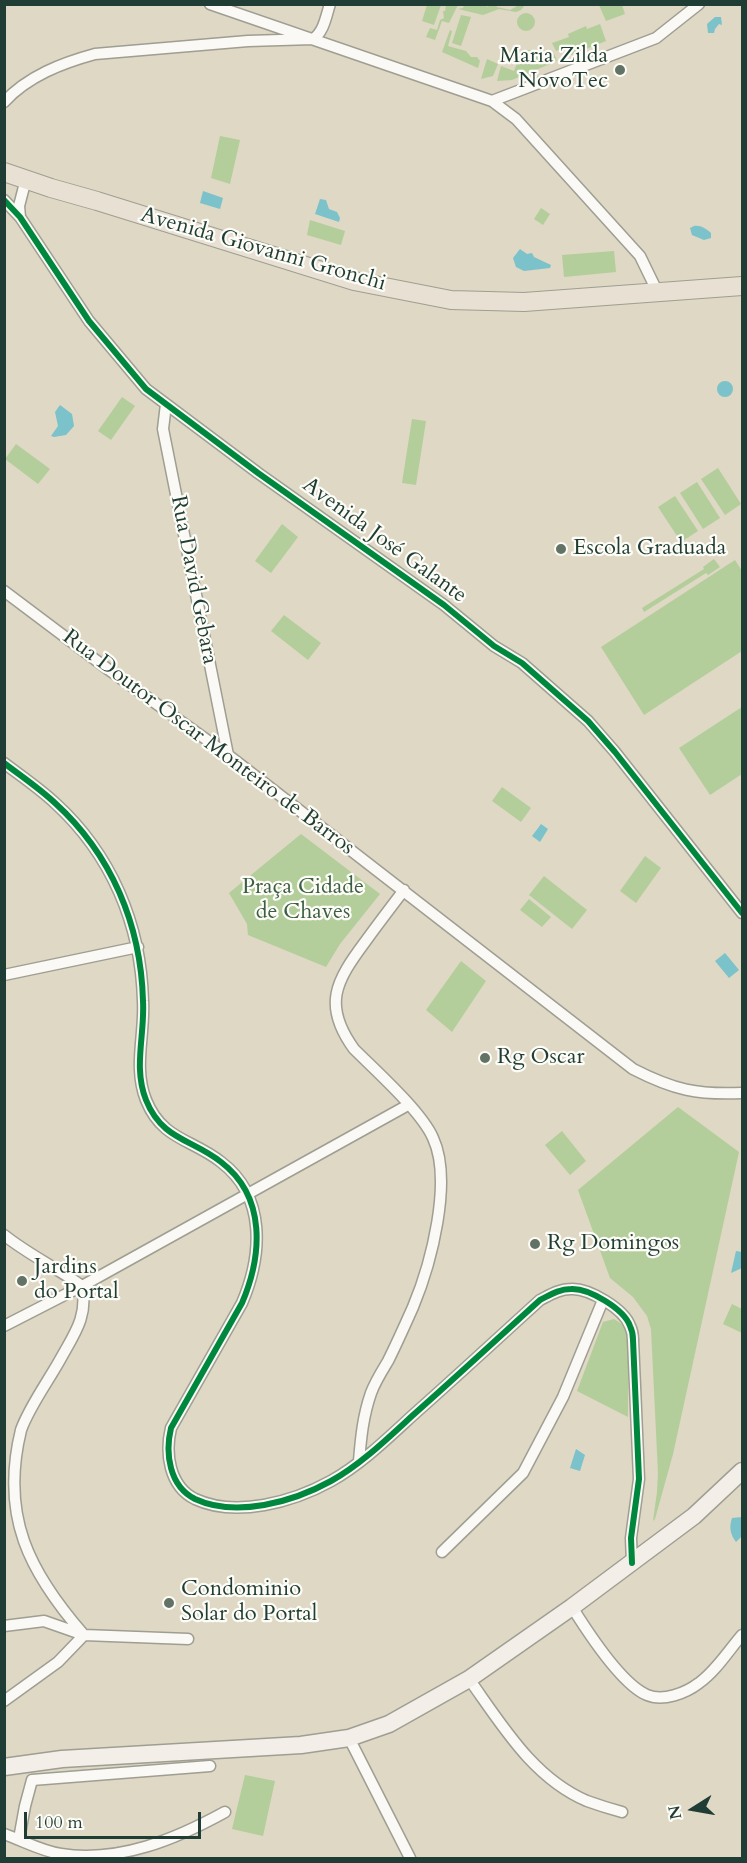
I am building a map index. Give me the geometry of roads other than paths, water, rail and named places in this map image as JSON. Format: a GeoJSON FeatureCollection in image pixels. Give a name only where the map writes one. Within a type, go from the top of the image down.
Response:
{"type":"FeatureCollection","features":[{"type":"Feature","properties":{"kind":"main road","name":"Avenida Giovanni Gronchi"},"geometry":{"type":"LineString","coordinates":[[4,172],[354,281],[451,300],[524,302],[742,285]]}},
{"type":"Feature","properties":{"kind":"main road"},"geometry":{"type":"LineString","coordinates":[[4,1767],[62,1759],[302,1745],[349,1738],[389,1724],[469,1679],[572,1607],[694,1516],[739,1474]]}},
{"type":"Feature","properties":{"kind":"street"},"geometry":{"type":"LineString","coordinates":[[210,4],[492,101],[516,119],[640,256],[657,291]]}},
{"type":"Feature","properties":{"kind":"street"},"geometry":{"type":"LineString","coordinates":[[4,102],[43,73],[73,60],[95,54],[248,41],[313,39],[318,36],[322,28],[330,4]]}},
{"type":"Feature","properties":{"kind":"street"},"geometry":{"type":"LineString","coordinates":[[492,101],[656,38],[699,4]]}},
{"type":"Feature","properties":{"kind":"street"},"geometry":{"type":"LineString","coordinates":[[21,217],[19,206],[26,179]]}},
{"type":"Feature","properties":{"kind":"street","name":"Avenida José Galante"},"geometry":{"type":"LineString","coordinates":[[4,200],[21,217],[89,321],[135,378],[265,478],[444,605],[494,646],[522,663],[562,698],[588,721],[615,752],[742,913]]}},
{"type":"Feature","properties":{"kind":"street","name":"Rua David Gebara"},"geometry":{"type":"LineString","coordinates":[[166,404],[163,429],[228,755]]}},
{"type":"Feature","properties":{"kind":"street","name":"Rua Doutor Oscar Monteiro de Barros"},"geometry":{"type":"LineString","coordinates":[[4,591],[228,755],[633,1068],[673,1088],[697,1093],[742,1093]]}},
{"type":"Feature","properties":{"kind":"street"},"geometry":{"type":"LineString","coordinates":[[4,763],[55,802],[90,841],[118,886],[138,947],[144,1000],[138,1066],[141,1086],[147,1102],[168,1132],[221,1161],[230,1170],[248,1194],[255,1215],[257,1240],[252,1277],[242,1303],[171,1428],[167,1445],[168,1459],[181,1488],[190,1496],[213,1506],[233,1508],[286,1500],[331,1481],[382,1444],[540,1300],[559,1290],[582,1289],[603,1300],[624,1316],[630,1325],[633,1340],[639,1479],[631,1538],[632,1563]]}},
{"type":"Feature","properties":{"kind":"street"},"geometry":{"type":"LineString","coordinates":[[359,1461],[361,1432],[372,1391],[418,1295],[440,1205],[441,1176],[434,1138],[425,1123],[349,1043],[338,1022],[336,1006],[337,991],[344,971],[404,890]]}},
{"type":"Feature","properties":{"kind":"street"},"geometry":{"type":"LineString","coordinates":[[4,975],[138,947]]}},
{"type":"Feature","properties":{"kind":"street"},"geometry":{"type":"LineString","coordinates":[[4,1326],[82,1286],[408,1105]]}},
{"type":"Feature","properties":{"kind":"street"},"geometry":{"type":"LineString","coordinates":[[4,1235],[19,1247],[82,1286],[85,1301],[79,1325],[21,1428],[10,1494],[13,1522],[28,1561],[53,1600],[84,1635]]}},
{"type":"Feature","properties":{"kind":"street"},"geometry":{"type":"LineString","coordinates":[[442,1552],[523,1473],[563,1397],[603,1300]]}},
{"type":"Feature","properties":{"kind":"street"},"geometry":{"type":"LineString","coordinates":[[739,1474],[742,1458]]}},
{"type":"Feature","properties":{"kind":"street"},"geometry":{"type":"LineString","coordinates":[[572,1607],[587,1631],[624,1677],[647,1695],[658,1697],[682,1692],[698,1684],[742,1635]]}},
{"type":"Feature","properties":{"kind":"street"},"geometry":{"type":"LineString","coordinates":[[4,1626],[44,1621],[84,1635],[188,1639]]}},
{"type":"Feature","properties":{"kind":"street"},"geometry":{"type":"LineString","coordinates":[[4,1701],[58,1662],[84,1635]]}},
{"type":"Feature","properties":{"kind":"street"},"geometry":{"type":"LineString","coordinates":[[469,1679],[520,1750],[551,1780],[586,1800],[622,1812]]}},
{"type":"Feature","properties":{"kind":"street"},"geometry":{"type":"LineString","coordinates":[[349,1738],[410,1858]]}},
{"type":"Feature","properties":{"kind":"street"},"geometry":{"type":"LineString","coordinates":[[19,1839],[33,1780],[210,1766]]}},
{"type":"Feature","properties":{"kind":"street"},"geometry":{"type":"LineString","coordinates":[[4,1834],[37,1848],[62,1854],[92,1856],[126,1852],[192,1831],[225,1812]]}},
{"type":"Feature","properties":{"kind":"water"},"geometry":{"type":"Polygon","coordinates":[[[715,17],[721,17],[722,25],[719,24],[714,33],[708,33],[707,24],[715,17]]]}},
{"type":"Feature","properties":{"kind":"water"},"geometry":{"type":"Polygon","coordinates":[[[203,191],[223,198],[220,209],[200,203],[203,191]]]}},
{"type":"Feature","properties":{"kind":"water"},"geometry":{"type":"Polygon","coordinates":[[[320,199],[326,200],[329,209],[337,212],[339,222],[315,214],[320,199]]]}},
{"type":"Feature","properties":{"kind":"water"},"geometry":{"type":"Polygon","coordinates":[[[694,226],[707,230],[711,233],[711,238],[704,240],[692,235],[690,228],[694,226]]]}},
{"type":"Feature","properties":{"kind":"water"},"geometry":{"type":"Polygon","coordinates":[[[520,249],[527,254],[532,253],[534,257],[551,265],[550,268],[524,271],[516,267],[513,258],[520,249]]]}},
{"type":"Feature","properties":{"kind":"water"},"geometry":{"type":"Polygon","coordinates":[[[722,381],[728,381],[733,389],[731,395],[722,397],[717,392],[717,386],[722,381]]]}},
{"type":"Feature","properties":{"kind":"water"},"geometry":{"type":"Polygon","coordinates":[[[60,405],[72,414],[74,426],[66,435],[54,437],[51,436],[58,426],[55,412],[60,405]]]}},
{"type":"Feature","properties":{"kind":"water"},"geometry":{"type":"Polygon","coordinates":[[[541,824],[548,829],[540,842],[532,836],[541,824]]]}},
{"type":"Feature","properties":{"kind":"water"},"geometry":{"type":"Polygon","coordinates":[[[725,953],[739,970],[729,978],[715,961],[725,953]]]}},
{"type":"Feature","properties":{"kind":"water"},"geometry":{"type":"Polygon","coordinates":[[[736,1251],[742,1252],[742,1268],[731,1273],[736,1251]]]}},
{"type":"Feature","properties":{"kind":"water"},"geometry":{"type":"Polygon","coordinates":[[[576,1449],[585,1455],[580,1471],[570,1468],[576,1449]]]}},
{"type":"Feature","properties":{"kind":"water"},"geometry":{"type":"Polygon","coordinates":[[[742,1517],[742,1536],[736,1542],[731,1533],[731,1521],[732,1518],[742,1517]]]}},
{"type":"Feature","properties":{"kind":"place","name":"Maria Zilda NovoTec"},"geometry":{"type":"Point","coordinates":[620,70]}},
{"type":"Feature","properties":{"kind":"place","name":"Escola Graduada"},"geometry":{"type":"Point","coordinates":[561,549]}},
{"type":"Feature","properties":{"kind":"place","name":"Rg Oscar"},"geometry":{"type":"Point","coordinates":[485,1058]}},
{"type":"Feature","properties":{"kind":"place","name":"Rg Domingos"},"geometry":{"type":"Point","coordinates":[535,1244]}},
{"type":"Feature","properties":{"kind":"place","name":"Jardins do Portal"},"geometry":{"type":"Point","coordinates":[22,1281]}},
{"type":"Feature","properties":{"kind":"place","name":"Condominio Solar do Portal"},"geometry":{"type":"Point","coordinates":[169,1603]}},
{"type":"Feature","properties":{"kind":"park label","name":"Praça Cidade de Chaves"},"geometry":{"type":"Point","coordinates":[303,900]}}]}
